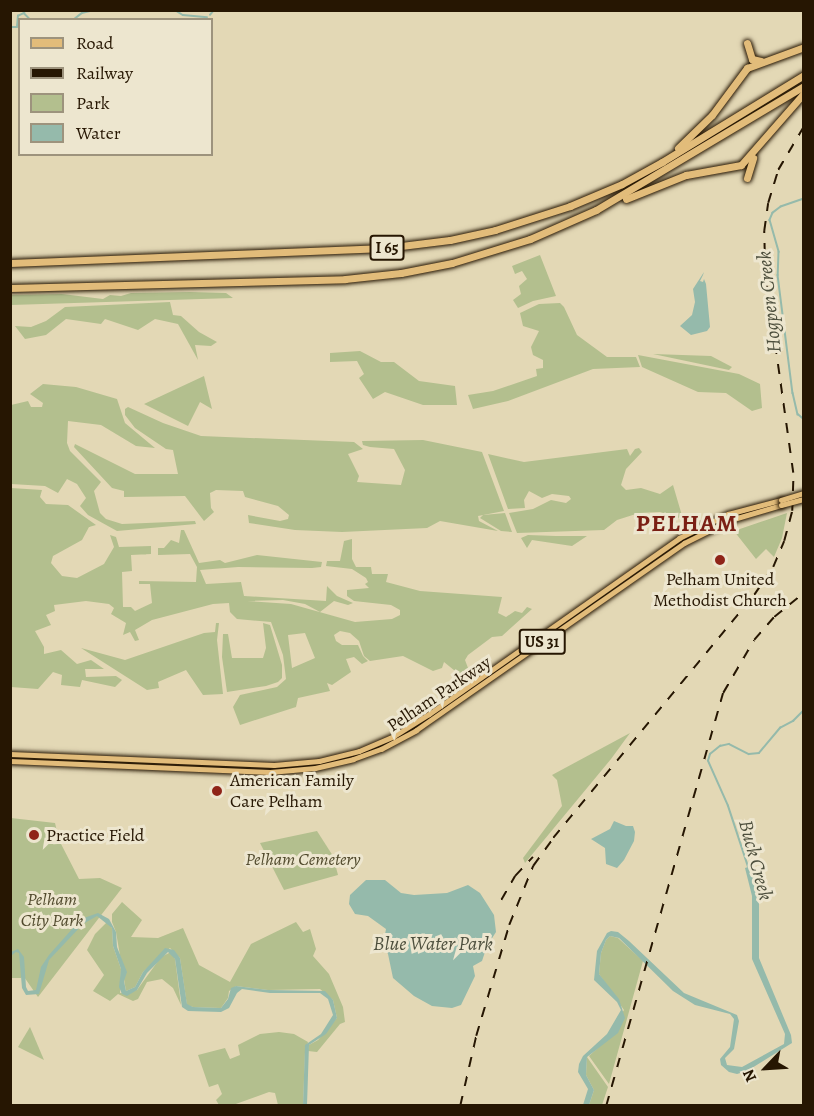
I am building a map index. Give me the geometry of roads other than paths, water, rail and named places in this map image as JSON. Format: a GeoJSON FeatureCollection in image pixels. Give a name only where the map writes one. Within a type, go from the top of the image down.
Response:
{"type":"FeatureCollection","features":[{"type":"Feature","properties":{"kind":"highway"},"geometry":{"type":"LineString","coordinates":[[747,43],[755,61],[787,53]]}},
{"type":"Feature","properties":{"kind":"highway"},"geometry":{"type":"LineString","coordinates":[[641,174],[697,132],[747,68],[804,47]]}},
{"type":"Feature","properties":{"kind":"highway","name":"I 65"},"geometry":{"type":"LineString","coordinates":[[10,263],[412,245],[472,235],[532,219],[579,202],[641,174],[804,75]]}},
{"type":"Feature","properties":{"kind":"highway","name":"I 65"},"geometry":{"type":"LineString","coordinates":[[10,288],[327,280],[383,276],[483,255],[566,224],[629,193],[804,86]]}},
{"type":"Feature","properties":{"kind":"highway"},"geometry":{"type":"LineString","coordinates":[[566,224],[673,178],[741,165],[756,151],[780,117],[804,93]]}},
{"type":"Feature","properties":{"kind":"highway"},"geometry":{"type":"LineString","coordinates":[[747,178],[756,151]]}},
{"type":"Feature","properties":{"kind":"main road","name":"Pelham Parkway"},"geometry":{"type":"LineString","coordinates":[[781,502],[804,493]]}},
{"type":"Feature","properties":{"kind":"main road","name":"Pelham Parkway"},"geometry":{"type":"LineString","coordinates":[[10,761],[20,758],[253,768],[298,767],[371,750],[420,724],[444,708],[693,534],[728,514],[804,499]]}},
{"type":"Feature","properties":{"kind":"main road","name":"Pelham Parkway"},"geometry":{"type":"LineString","coordinates":[[10,754],[20,758]]}},
{"type":"Feature","properties":{"kind":"water"},"geometry":{"type":"Polygon","coordinates":[[[704,272],[700,281],[703,282],[704,279],[706,284],[710,327],[707,331],[691,335],[680,326],[692,315],[695,302],[693,289],[704,272]]]}},
{"type":"Feature","properties":{"kind":"water"},"geometry":{"type":"Polygon","coordinates":[[[614,821],[633,826],[635,832],[634,841],[617,868],[606,864],[605,848],[591,839],[610,829],[614,821]]]}},
{"type":"Feature","properties":{"kind":"water"},"geometry":{"type":"Polygon","coordinates":[[[751,866],[759,895],[759,958],[791,1035],[792,1043],[747,1071],[737,1074],[729,1072],[721,1065],[720,1059],[730,1047],[734,1019],[730,1014],[695,1005],[673,991],[619,938],[610,936],[601,953],[599,974],[619,999],[625,1018],[618,1033],[587,1057],[586,1075],[594,1090],[589,1105],[583,1105],[588,1089],[578,1072],[579,1064],[583,1056],[607,1034],[621,1010],[617,1002],[594,980],[597,951],[607,933],[611,931],[618,932],[629,941],[684,993],[737,1015],[739,1021],[734,1049],[725,1058],[727,1065],[742,1067],[784,1044],[785,1034],[752,959],[752,896],[745,868],[751,866]]]}},
{"type":"Feature","properties":{"kind":"water","name":"Blue Water Park"},"geometry":{"type":"Polygon","coordinates":[[[366,880],[385,880],[401,893],[414,895],[447,893],[468,885],[480,893],[494,915],[496,932],[487,946],[482,961],[473,966],[475,976],[461,1005],[452,1008],[432,1006],[414,996],[393,978],[388,954],[383,945],[386,929],[368,916],[355,914],[349,904],[350,895],[366,880]]]}},
{"type":"Feature","properties":{"kind":"water"},"geometry":{"type":"Polygon","coordinates":[[[98,913],[109,919],[116,932],[117,947],[127,972],[124,981],[126,991],[135,987],[143,972],[165,948],[174,950],[180,958],[187,1004],[193,1007],[221,1008],[228,999],[231,988],[236,986],[268,990],[325,991],[333,1000],[337,1018],[326,1034],[309,1045],[307,1105],[303,1105],[305,1045],[321,1034],[333,1015],[328,999],[320,993],[270,993],[242,989],[237,993],[229,1008],[221,1012],[188,1011],[182,1007],[175,959],[168,952],[147,973],[137,990],[127,996],[122,994],[119,987],[121,969],[113,946],[112,928],[97,916],[83,924],[49,960],[39,994],[26,995],[22,988],[19,953],[16,952],[11,956],[11,952],[18,949],[24,957],[26,987],[28,991],[36,990],[41,967],[49,955],[81,919],[98,913]]]}},
{"type":"Feature","properties":{"kind":"waterway","name":"Hogpen Creek"},"geometry":{"type":"LineString","coordinates":[[76,18],[82,13],[94,10]]}},
{"type":"Feature","properties":{"kind":"waterway","name":"Hogpen Creek"},"geometry":{"type":"LineString","coordinates":[[175,10],[183,15],[207,17]]}},
{"type":"Feature","properties":{"kind":"waterway","name":"Hogpen Creek"},"geometry":{"type":"LineString","coordinates":[[210,15],[214,10]]}},
{"type":"Feature","properties":{"kind":"waterway","name":"Hogpen Creek"},"geometry":{"type":"LineString","coordinates":[[10,27],[17,27],[18,16],[24,13],[29,18]]}},
{"type":"Feature","properties":{"kind":"waterway","name":"Hogpen Creek"},"geometry":{"type":"LineString","coordinates":[[804,199],[781,207],[773,213],[770,220],[779,252],[778,275],[793,393],[798,414],[804,419]]}},
{"type":"Feature","properties":{"kind":"waterway","name":"Buck Creek"},"geometry":{"type":"LineString","coordinates":[[748,867],[728,806],[708,761],[710,754],[720,746],[729,744],[749,754],[759,753],[780,728],[793,721],[804,710]]}},
{"type":"Feature","properties":{"kind":"railway"},"geometry":{"type":"LineString","coordinates":[[460,1106],[476,1036],[509,925],[533,866],[553,838],[754,595],[773,567],[784,541],[792,511],[793,473],[765,273],[764,231],[768,203],[778,170],[804,126]]}},
{"type":"Feature","properties":{"kind":"railway"},"geometry":{"type":"LineString","coordinates":[[606,1106],[723,693],[754,640],[774,617],[804,593]]}},
{"type":"Feature","properties":{"kind":"railway"},"geometry":{"type":"LineString","coordinates":[[501,900],[515,876],[533,857]]}},
{"type":"Feature","properties":{"kind":"place","name":"Pelham United Methodist Church"},"geometry":{"type":"Point","coordinates":[720,560]}},
{"type":"Feature","properties":{"kind":"place","name":"American Family Care Pelham"},"geometry":{"type":"Point","coordinates":[217,791]}},
{"type":"Feature","properties":{"kind":"place","name":"Practice Field"},"geometry":{"type":"Point","coordinates":[34,835]}},
{"type":"Feature","properties":{"kind":"district","name":"PELHAM"},"geometry":{"type":"Point","coordinates":[687,524]}},
{"type":"Feature","properties":{"kind":"park label","name":"Pelham Cemetery"},"geometry":{"type":"Point","coordinates":[303,859]}},
{"type":"Feature","properties":{"kind":"park label","name":"Pelham City Park"},"geometry":{"type":"Point","coordinates":[52,910]}}]}
